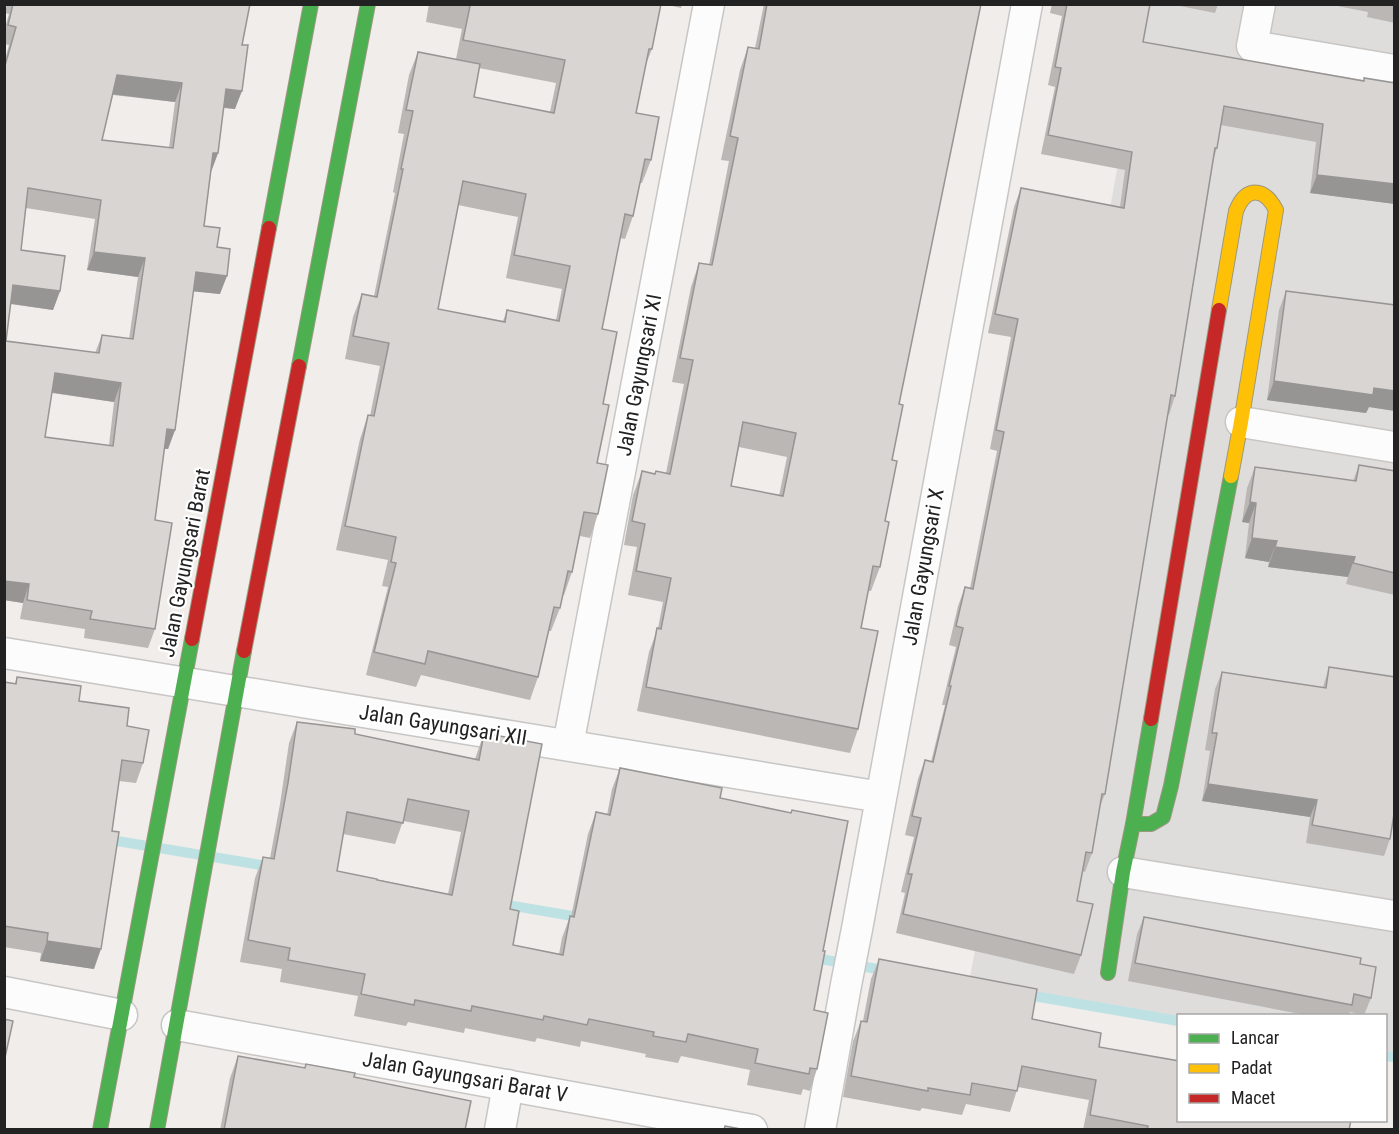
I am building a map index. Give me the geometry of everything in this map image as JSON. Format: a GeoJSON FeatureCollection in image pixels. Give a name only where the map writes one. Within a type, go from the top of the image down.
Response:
{"type":"FeatureCollection","features":[{"type":"Feature","properties":{"kind":"street","name":"Jalan Gayungsari Barat"},"geometry":{"type":"LineString","coordinates":[[100,1130],[311,4]]}},
{"type":"Feature","properties":{"kind":"street"},"geometry":{"type":"LineString","coordinates":[[157,1130],[236,691],[368,4]]}},
{"type":"Feature","properties":{"kind":"street","name":"Jalan Gayungsari XI"},"geometry":{"type":"LineString","coordinates":[[568,745],[709,4]]}},
{"type":"Feature","properties":{"kind":"street","name":"Jalan Gayungsari X"},"geometry":{"type":"LineString","coordinates":[[820,1130],[1027,4]]}},
{"type":"Feature","properties":{"kind":"street"},"geometry":{"type":"LineString","coordinates":[[1260,4],[1252,46],[1395,70]]}},
{"type":"Feature","properties":{"kind":"street"},"geometry":{"type":"LineString","coordinates":[[1108,973],[1236,211],[1242,198],[1250,193],[1258,192],[1267,195],[1276,210],[1241,422],[1172,786],[1162,817],[1151,824],[1134,824]]}},
{"type":"Feature","properties":{"kind":"street"},"geometry":{"type":"LineString","coordinates":[[1241,422],[1395,447]]}},
{"type":"Feature","properties":{"kind":"street","name":"Jalan Gayungsari XII"},"geometry":{"type":"LineString","coordinates":[[4,653],[881,797]]}},
{"type":"Feature","properties":{"kind":"street"},"geometry":{"type":"LineString","coordinates":[[1124,872],[1395,916]]}},
{"type":"Feature","properties":{"kind":"street"},"geometry":{"type":"LineString","coordinates":[[4,992],[122,1015]]}},
{"type":"Feature","properties":{"kind":"street","name":"Jalan Gayungsari Barat V"},"geometry":{"type":"LineString","coordinates":[[177,1025],[752,1130]]}},
{"type":"Feature","properties":{"kind":"street"},"geometry":{"type":"LineString","coordinates":[[500,1130],[508,1085]]}},
{"type":"Feature","properties":{"kind":"shaded area"},"geometry":{"type":"Polygon","coordinates":[[[1147,5],[1394,5],[1394,1058],[1387,1057],[1387,1014],[1177,1014],[1177,1020],[969,983],[1147,5]]]}},
{"type":"Feature","properties":{"kind":"building"},"geometry":{"type":"Polygon","coordinates":[[[13,4],[250,4],[242,45],[248,45],[242,91],[226,89],[218,153],[213,153],[204,226],[220,228],[217,247],[230,249],[227,276],[196,272],[175,430],[167,429],[155,520],[172,523],[155,629],[90,619],[92,611],[27,600],[29,584],[4,581],[4,69],[16,27],[8,25],[13,4]],[[117,75],[102,140],[173,148],[182,83],[117,75]],[[28,188],[21,250],[65,256],[60,291],[13,285],[6,341],[99,353],[102,335],[133,339],[145,258],[94,252],[101,200],[28,188]],[[55,373],[45,437],[113,446],[121,383],[55,373]]]}},
{"type":"Feature","properties":{"kind":"building"},"geometry":{"type":"Polygon","coordinates":[[[464,4],[661,4],[636,113],[659,117],[651,160],[645,159],[633,216],[625,214],[602,329],[617,332],[603,404],[609,405],[597,463],[608,465],[598,514],[584,512],[572,572],[568,571],[560,608],[554,607],[538,677],[428,651],[425,664],[374,652],[396,563],[391,562],[396,537],[345,526],[368,415],[374,416],[389,343],[353,336],[362,294],[377,297],[413,111],[406,110],[418,52],[480,64],[474,97],[554,113],[565,60],[463,40],[470,6],[464,4]],[[463,181],[438,309],[505,322],[507,310],[559,321],[570,266],[514,255],[526,194],[463,181]]]}},
{"type":"Feature","properties":{"kind":"building"},"geometry":{"type":"Polygon","coordinates":[[[767,4],[981,4],[899,404],[903,405],[892,460],[897,461],[885,521],[889,522],[880,567],[873,566],[861,628],[878,631],[858,729],[646,687],[657,628],[661,629],[671,578],[636,571],[645,524],[632,521],[642,471],[670,474],[693,360],[680,358],[699,263],[712,265],[738,138],[730,136],[748,47],[759,49],[767,4]],[[743,422],[731,486],[783,496],[796,433],[743,422]]]}},
{"type":"Feature","properties":{"kind":"building"},"geometry":{"type":"Polygon","coordinates":[[[1067,4],[1150,4],[1143,42],[1364,81],[1364,78],[1395,83],[1395,184],[1317,175],[1323,124],[1224,106],[1217,148],[1215,148],[1175,396],[1171,395],[1105,794],[1102,794],[1092,853],[1086,852],[1077,901],[1093,904],[1081,955],[903,914],[912,874],[908,874],[921,818],[912,816],[925,760],[933,762],[963,628],[956,626],[965,587],[973,589],[1004,432],[996,430],[1018,319],[995,314],[1021,188],[1124,208],[1132,152],[1048,135],[1061,68],[1055,67],[1067,4]]]}},
{"type":"Feature","properties":{"kind":"building"},"geometry":{"type":"Polygon","coordinates":[[[1286,291],[1395,305],[1395,391],[1374,388],[1373,395],[1274,381],[1286,291]]]}},
{"type":"Feature","properties":{"kind":"building"},"geometry":{"type":"Polygon","coordinates":[[[1359,465],[1395,471],[1395,573],[1353,563],[1355,557],[1275,547],[1277,541],[1252,538],[1256,503],[1250,502],[1255,467],[1356,481],[1359,465]]]}},
{"type":"Feature","properties":{"kind":"building"},"geometry":{"type":"Polygon","coordinates":[[[1329,667],[1395,677],[1395,808],[1390,839],[1312,825],[1317,800],[1208,784],[1217,733],[1212,733],[1222,672],[1326,688],[1329,667]]]}},
{"type":"Feature","properties":{"kind":"building"},"geometry":{"type":"Polygon","coordinates":[[[17,677],[81,686],[79,701],[129,708],[127,726],[149,730],[143,763],[122,760],[112,831],[119,832],[101,949],[47,941],[48,933],[4,926],[4,682],[16,684],[17,677]]]}},
{"type":"Feature","properties":{"kind":"building"},"geometry":{"type":"Polygon","coordinates":[[[297,722],[355,729],[355,734],[479,760],[484,733],[542,744],[510,909],[519,911],[513,945],[563,955],[570,916],[574,917],[596,812],[610,815],[620,768],[722,788],[720,798],[791,813],[792,810],[848,821],[814,1010],[828,1013],[817,1069],[810,1068],[809,1074],[755,1063],[758,1049],[688,1034],[686,1042],[653,1036],[654,1032],[589,1019],[587,1025],[544,1016],[543,1020],[472,1006],[471,1011],[415,1000],[414,1005],[361,994],[365,974],[288,960],[290,948],[248,940],[263,857],[274,859],[297,722]],[[408,799],[403,823],[347,812],[337,871],[452,895],[469,811],[408,799]]]}},
{"type":"Feature","properties":{"kind":"building"},"geometry":{"type":"Polygon","coordinates":[[[1144,917],[1361,958],[1360,964],[1376,967],[1371,998],[1354,994],[1352,1005],[1135,963],[1144,917]]]}},
{"type":"Feature","properties":{"kind":"building"},"geometry":{"type":"Polygon","coordinates":[[[879,959],[1037,989],[1032,1019],[1101,1033],[1099,1047],[1177,1061],[1177,1122],[1351,1122],[1349,1130],[1147,1130],[1148,1126],[1090,1115],[1096,1080],[1022,1066],[1017,1091],[972,1083],[970,1095],[928,1088],[928,1091],[851,1076],[861,1021],[867,1022],[879,959]]]}},
{"type":"Feature","properties":{"kind":"building"},"geometry":{"type":"Polygon","coordinates":[[[4,1019],[13,1021],[4,1062],[4,1019]]]}},
{"type":"Feature","properties":{"kind":"building"},"geometry":{"type":"Polygon","coordinates":[[[238,1056],[305,1068],[306,1064],[355,1073],[354,1077],[471,1101],[465,1130],[224,1130],[238,1056]]]}},
{"type":"Feature","properties":{"kind":"building"},"geometry":{"type":"Polygon","coordinates":[[[725,1126],[746,1130],[724,1130],[725,1126]]]}},
{"type":"Feature","properties":{"kind":"waterway"},"geometry":{"type":"LineString","coordinates":[[105,839],[273,867]]}},
{"type":"Feature","properties":{"kind":"waterway"},"geometry":{"type":"LineString","coordinates":[[496,903],[584,918]]}},
{"type":"Feature","properties":{"kind":"waterway"},"geometry":{"type":"LineString","coordinates":[[809,957],[889,971]]}},
{"type":"Feature","properties":{"kind":"waterway"},"geometry":{"type":"LineString","coordinates":[[1022,994],[1177,1021]]}},
{"type":"Feature","properties":{"kind":"waterway"},"geometry":{"type":"LineString","coordinates":[[1387,1056],[1394,1057]]}},
{"type":"Feature","properties":{"kind":"traffic: fast"},"geometry":{"type":"LineString","coordinates":[[269,228],[311,4]]}},
{"type":"Feature","properties":{"kind":"traffic: fast"},"geometry":{"type":"LineString","coordinates":[[299,366],[368,4]]}},
{"type":"Feature","properties":{"kind":"traffic: fast"},"geometry":{"type":"LineString","coordinates":[[1133,824],[1151,824],[1163,817],[1231,476]]}},
{"type":"Feature","properties":{"kind":"traffic: fast"},"geometry":{"type":"LineString","coordinates":[[100,1130],[192,639]]}},
{"type":"Feature","properties":{"kind":"traffic: fast"},"geometry":{"type":"LineString","coordinates":[[157,1130],[244,651]]}},
{"type":"Feature","properties":{"kind":"traffic: fast"},"geometry":{"type":"LineString","coordinates":[[1108,973],[1123,872],[1151,719]]}},
{"type":"Feature","properties":{"kind":"traffic: slow"},"geometry":{"type":"LineString","coordinates":[[1219,310],[1236,211],[1245,197],[1255,192],[1266,197],[1276,210],[1231,476]]}},
{"type":"Feature","properties":{"kind":"traffic: jam"},"geometry":{"type":"LineString","coordinates":[[192,639],[269,228]]}},
{"type":"Feature","properties":{"kind":"traffic: jam"},"geometry":{"type":"LineString","coordinates":[[1151,719],[1219,310]]}},
{"type":"Feature","properties":{"kind":"traffic: jam"},"geometry":{"type":"LineString","coordinates":[[244,651],[299,366]]}}]}
